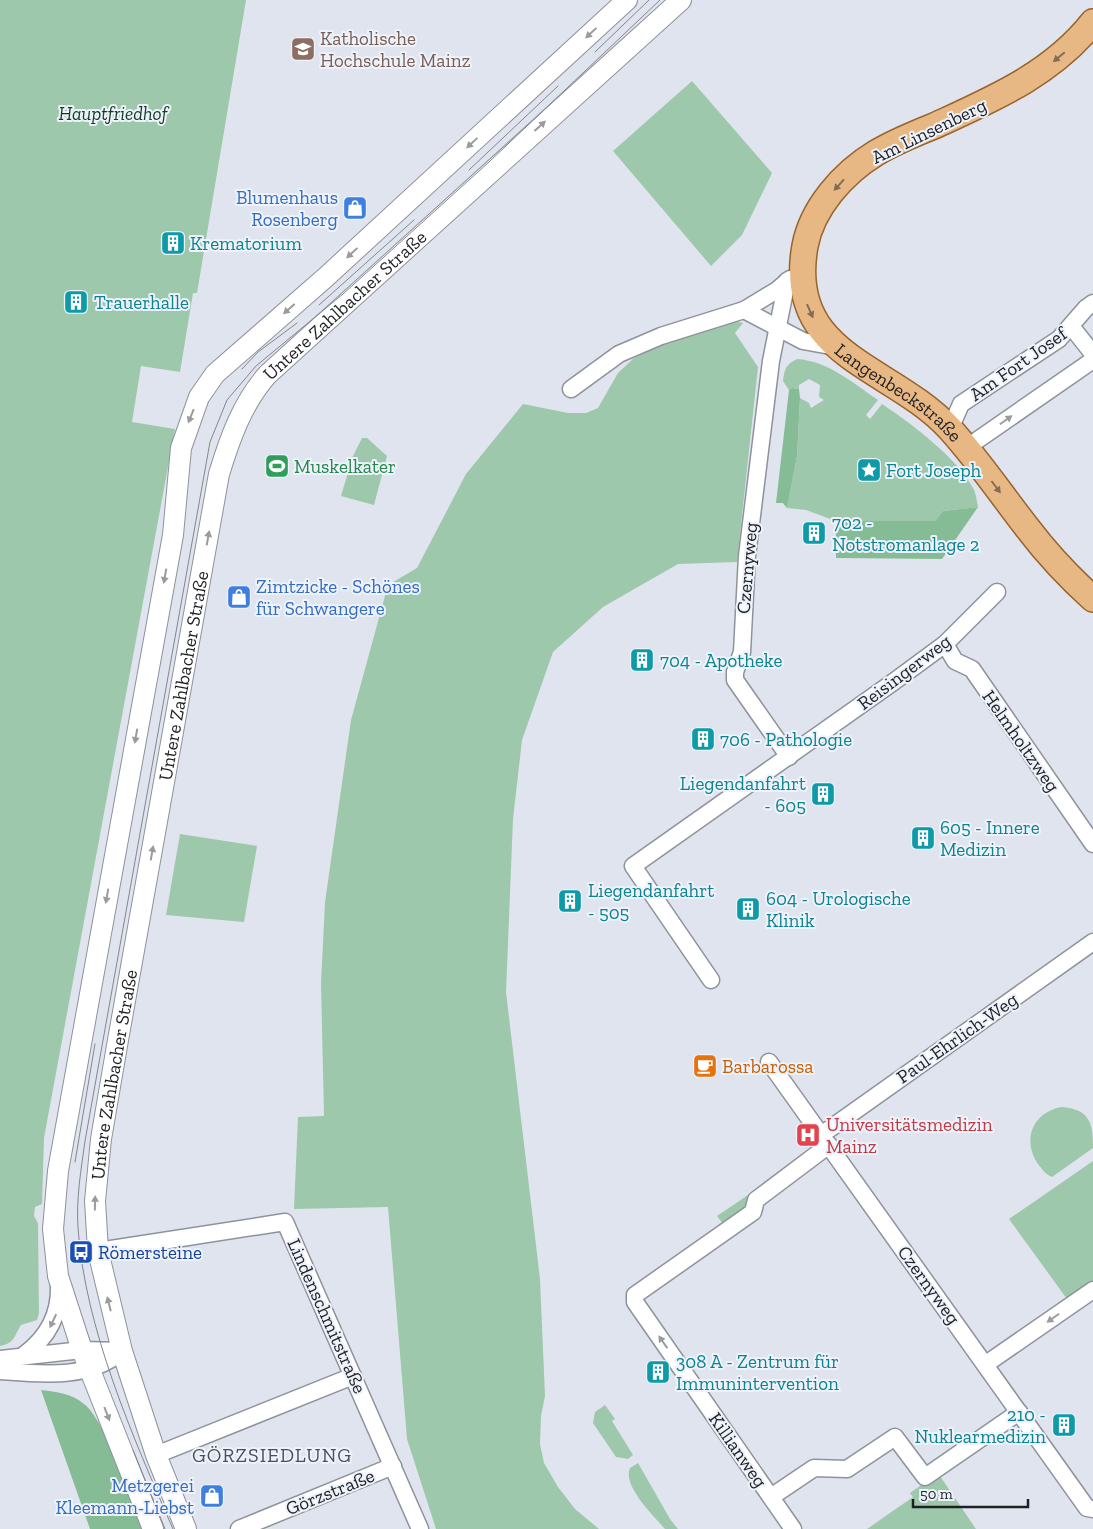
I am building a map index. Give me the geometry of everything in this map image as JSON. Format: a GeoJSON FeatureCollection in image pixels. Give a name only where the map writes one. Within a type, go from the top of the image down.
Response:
{"type":"FeatureCollection","features":[{"type":"Feature","properties":{"kind":"main road","name":"Am Linsenberg"},"geometry":{"type":"LineString","coordinates":[[795,274],[821,207],[845,178],[867,160],[894,143],[993,99],[1034,76],[1065,53],[1093,22]]}},
{"type":"Feature","properties":{"kind":"main road","name":"Langenbeckstraße"},"geometry":{"type":"LineString","coordinates":[[795,274],[803,284],[808,307],[821,330],[836,347],[907,392],[934,412],[966,448],[1030,532],[1093,599]]}},
{"type":"Feature","properties":{"kind":"street","name":"Untere Zahlbacher Straße"},"geometry":{"type":"LineString","coordinates":[[153,1529],[82,1350],[58,1276],[53,1229],[58,1170],[173,534],[181,448],[192,414],[208,382],[215,374],[326,277],[627,0]]}},
{"type":"Feature","properties":{"kind":"street","name":"Untere Zahlbacher Straße"},"geometry":{"type":"LineString","coordinates":[[186,1529],[156,1455],[122,1351],[98,1251],[95,1201],[104,1122],[219,474],[238,421],[258,386],[293,349],[681,0]]}},
{"type":"Feature","properties":{"kind":"street"},"geometry":{"type":"LineString","coordinates":[[571,390],[618,354],[661,336],[744,310],[795,274]]}},
{"type":"Feature","properties":{"kind":"street","name":"Czernyweg"},"geometry":{"type":"LineString","coordinates":[[789,757],[735,680],[735,672],[742,652],[747,556],[771,361],[778,327],[795,274]]}},
{"type":"Feature","properties":{"kind":"street","name":"Am Fort Josef"},"geometry":{"type":"LineString","coordinates":[[950,429],[961,404],[1059,339],[1086,308],[1093,303]]}},
{"type":"Feature","properties":{"kind":"street"},"geometry":{"type":"LineString","coordinates":[[744,310],[803,341],[836,347]]}},
{"type":"Feature","properties":{"kind":"street"},"geometry":{"type":"LineString","coordinates":[[1071,326],[1093,354]]}},
{"type":"Feature","properties":{"kind":"street"},"geometry":{"type":"LineString","coordinates":[[771,361],[784,350],[803,341]]}},
{"type":"Feature","properties":{"kind":"street","name":"Am Fort Josef"},"geometry":{"type":"LineString","coordinates":[[966,448],[1093,360]]}},
{"type":"Feature","properties":{"kind":"street","name":"Reisingerweg"},"geometry":{"type":"LineString","coordinates":[[711,980],[633,866],[789,757],[945,644],[997,592]]}},
{"type":"Feature","properties":{"kind":"street","name":"Helmholtzweg"},"geometry":{"type":"LineString","coordinates":[[945,644],[955,661],[972,669],[1093,844]]}},
{"type":"Feature","properties":{"kind":"street","name":"Paul-Ehrlich-Weg"},"geometry":{"type":"LineString","coordinates":[[635,1295],[753,1212],[756,1200],[825,1140],[1093,942]]}},
{"type":"Feature","properties":{"kind":"street","name":"Czernyweg"},"geometry":{"type":"LineString","coordinates":[[770,1062],[1090,1509]]}},
{"type":"Feature","properties":{"kind":"street","name":"Lindenschmitstraße"},"geometry":{"type":"LineString","coordinates":[[98,1251],[285,1222],[420,1529]]}},
{"type":"Feature","properties":{"kind":"street"},"geometry":{"type":"LineString","coordinates":[[24,1355],[41,1341],[54,1320],[59,1305],[58,1276]]}},
{"type":"Feature","properties":{"kind":"street"},"geometry":{"type":"LineString","coordinates":[[986,1364],[1093,1290]]}},
{"type":"Feature","properties":{"kind":"street","name":"Killianweg"},"geometry":{"type":"LineString","coordinates":[[635,1295],[634,1302],[793,1529]]}},
{"type":"Feature","properties":{"kind":"street"},"geometry":{"type":"LineString","coordinates":[[0,1359],[82,1350],[122,1351]]}},
{"type":"Feature","properties":{"kind":"street"},"geometry":{"type":"LineString","coordinates":[[0,1371],[57,1373],[90,1369],[107,1362],[122,1351]]}},
{"type":"Feature","properties":{"kind":"street"},"geometry":{"type":"LineString","coordinates":[[156,1455],[353,1376]]}},
{"type":"Feature","properties":{"kind":"street"},"geometry":{"type":"LineString","coordinates":[[771,1497],[814,1468],[847,1469],[895,1437],[925,1476],[1019,1412]]}},
{"type":"Feature","properties":{"kind":"street","name":"Görzstraße"},"geometry":{"type":"LineString","coordinates":[[240,1529],[393,1466]]}},
{"type":"Feature","properties":{"kind":"green space","name":"Hauptfriedhof"},"geometry":{"type":"Polygon","coordinates":[[[0,0],[246,0],[197,293],[193,293],[180,372],[141,366],[132,422],[175,429],[44,1138],[42,1204],[35,1207],[34,1216],[38,1223],[39,1313],[37,1320],[21,1325],[9,1343],[0,1346],[0,0]]]}},
{"type":"Feature","properties":{"kind":"green space"},"geometry":{"type":"Polygon","coordinates":[[[692,81],[772,173],[742,235],[711,266],[613,151],[692,81]]]}},
{"type":"Feature","properties":{"kind":"green space"},"geometry":{"type":"Polygon","coordinates":[[[735,321],[743,323],[735,333],[758,367],[737,562],[678,564],[603,607],[553,652],[522,740],[513,819],[506,992],[540,1279],[545,1396],[541,1416],[540,1444],[544,1463],[558,1487],[575,1509],[599,1529],[436,1529],[407,1439],[388,1207],[294,1209],[298,1117],[324,1116],[321,983],[325,902],[351,720],[388,585],[417,568],[466,474],[523,404],[568,413],[586,413],[598,408],[618,373],[634,358],[677,338],[735,321]]]}},
{"type":"Feature","properties":{"kind":"green space"},"geometry":{"type":"Polygon","coordinates":[[[797,359],[830,368],[878,400],[866,415],[870,419],[882,404],[919,431],[945,453],[965,476],[974,490],[978,507],[943,511],[935,521],[836,521],[806,510],[787,508],[797,456],[800,398],[809,403],[811,408],[824,400],[819,397],[820,385],[809,379],[799,385],[799,389],[792,388],[789,390],[783,381],[786,368],[797,359]]]}},
{"type":"Feature","properties":{"kind":"green space"},"geometry":{"type":"Polygon","coordinates":[[[792,388],[799,389],[800,398],[797,456],[787,508],[783,503],[776,503],[789,390],[792,388]]]}},
{"type":"Feature","properties":{"kind":"green space"},"geometry":{"type":"Polygon","coordinates":[[[362,438],[367,438],[387,456],[374,505],[341,496],[353,456],[362,438]]]}},
{"type":"Feature","properties":{"kind":"green space"},"geometry":{"type":"Polygon","coordinates":[[[978,507],[942,559],[836,558],[836,521],[935,521],[943,511],[978,507]]]}},
{"type":"Feature","properties":{"kind":"green space"},"geometry":{"type":"Polygon","coordinates":[[[180,834],[257,846],[244,922],[166,915],[180,834]]]}},
{"type":"Feature","properties":{"kind":"green space"},"geometry":{"type":"Polygon","coordinates":[[[1061,1107],[1078,1111],[1088,1119],[1091,1125],[1093,1148],[1052,1177],[1038,1164],[1033,1155],[1031,1137],[1037,1121],[1043,1115],[1061,1107]]]}},
{"type":"Feature","properties":{"kind":"green space"},"geometry":{"type":"Polygon","coordinates":[[[1093,1161],[1093,1281],[1067,1299],[1009,1219],[1093,1161]]]}},
{"type":"Feature","properties":{"kind":"green space"},"geometry":{"type":"Polygon","coordinates":[[[751,1193],[746,1209],[726,1228],[717,1216],[751,1193]]]}},
{"type":"Feature","properties":{"kind":"green space"},"geometry":{"type":"Polygon","coordinates":[[[41,1390],[53,1391],[74,1397],[92,1413],[101,1426],[118,1462],[144,1529],[90,1529],[41,1390]]]}},
{"type":"Feature","properties":{"kind":"green space"},"geometry":{"type":"Polygon","coordinates":[[[605,1405],[615,1419],[612,1421],[633,1455],[628,1459],[616,1457],[593,1423],[595,1412],[605,1405]]]}},
{"type":"Feature","properties":{"kind":"green space"},"geometry":{"type":"Polygon","coordinates":[[[638,1463],[670,1519],[678,1529],[665,1529],[635,1492],[629,1475],[630,1468],[638,1463]]]}},
{"type":"Feature","properties":{"kind":"green space"},"geometry":{"type":"Polygon","coordinates":[[[938,1473],[976,1529],[867,1529],[913,1497],[910,1493],[938,1473]]]}},
{"type":"Feature","properties":{"kind":"tram line"},"geometry":{"type":"LineString","coordinates":[[595,52],[649,0]]}},
{"type":"Feature","properties":{"kind":"tram line"},"geometry":{"type":"LineString","coordinates":[[173,1529],[127,1420],[101,1343],[90,1305],[82,1266],[78,1206],[85,1141],[210,442],[227,400],[256,366],[343,294],[489,162],[660,0]]}},
{"type":"Feature","properties":{"kind":"tram line"},"geometry":{"type":"LineString","coordinates":[[469,170],[558,86]]}},
{"type":"Feature","properties":{"kind":"tram line"},"geometry":{"type":"LineString","coordinates":[[319,305],[414,220]]}},
{"type":"Feature","properties":{"kind":"tram line"},"geometry":{"type":"LineString","coordinates":[[242,369],[258,352],[297,323]]}},
{"type":"Feature","properties":{"kind":"tram line"},"geometry":{"type":"LineString","coordinates":[[75,1162],[95,1044]]}},
{"type":"Feature","properties":{"kind":"tram line"},"geometry":{"type":"LineString","coordinates":[[133,1450],[165,1529]]}},
{"type":"Feature","properties":{"kind":"place","name":"Katholische Hochschule Mainz"},"geometry":{"type":"Point","coordinates":[303,49]}},
{"type":"Feature","properties":{"kind":"place","name":"Blumenhaus Rosenberg"},"geometry":{"type":"Point","coordinates":[355,208]}},
{"type":"Feature","properties":{"kind":"place","name":"Krematorium"},"geometry":{"type":"Point","coordinates":[173,243]}},
{"type":"Feature","properties":{"kind":"place","name":"Trauerhalle"},"geometry":{"type":"Point","coordinates":[76,302]}},
{"type":"Feature","properties":{"kind":"place","name":"Muskelkater"},"geometry":{"type":"Point","coordinates":[277,466]}},
{"type":"Feature","properties":{"kind":"place","name":"Fort Joseph"},"geometry":{"type":"Point","coordinates":[869,470]}},
{"type":"Feature","properties":{"kind":"place","name":"702 - Notstromanlage 2"},"geometry":{"type":"Point","coordinates":[814,533]}},
{"type":"Feature","properties":{"kind":"place","name":"Zimtzicke - Schönes für Schwangere"},"geometry":{"type":"Point","coordinates":[239,597]}},
{"type":"Feature","properties":{"kind":"place","name":"704 - Apotheke"},"geometry":{"type":"Point","coordinates":[642,660]}},
{"type":"Feature","properties":{"kind":"place","name":"706 - Pathologie"},"geometry":{"type":"Point","coordinates":[703,739]}},
{"type":"Feature","properties":{"kind":"place","name":"Liegendanfahrt - 605"},"geometry":{"type":"Point","coordinates":[823,794]}},
{"type":"Feature","properties":{"kind":"place","name":"605 - Innere Medizin"},"geometry":{"type":"Point","coordinates":[923,838]}},
{"type":"Feature","properties":{"kind":"place","name":"Liegendanfahrt - 505"},"geometry":{"type":"Point","coordinates":[570,901]}},
{"type":"Feature","properties":{"kind":"place","name":"604 - Urologische Klinik"},"geometry":{"type":"Point","coordinates":[748,909]}},
{"type":"Feature","properties":{"kind":"place","name":"Barbarossa"},"geometry":{"type":"Point","coordinates":[705,1066]}},
{"type":"Feature","properties":{"kind":"place","name":"Universitätsmedizin Mainz"},"geometry":{"type":"Point","coordinates":[808,1135]}},
{"type":"Feature","properties":{"kind":"place","name":"Römersteine"},"geometry":{"type":"Point","coordinates":[81,1252]}},
{"type":"Feature","properties":{"kind":"place","name":"308 A - Zentrum für Immunintervention"},"geometry":{"type":"Point","coordinates":[658,1372]}},
{"type":"Feature","properties":{"kind":"place","name":"210 - Nuklearmedizin"},"geometry":{"type":"Point","coordinates":[1064,1425]}},
{"type":"Feature","properties":{"kind":"place","name":"Metzgerei Kleemann-Liebst"},"geometry":{"type":"Point","coordinates":[212,1496]}},
{"type":"Feature","properties":{"kind":"district","name":"GÖRZSIEDLUNG"},"geometry":{"type":"Point","coordinates":[272,1455]}}]}
